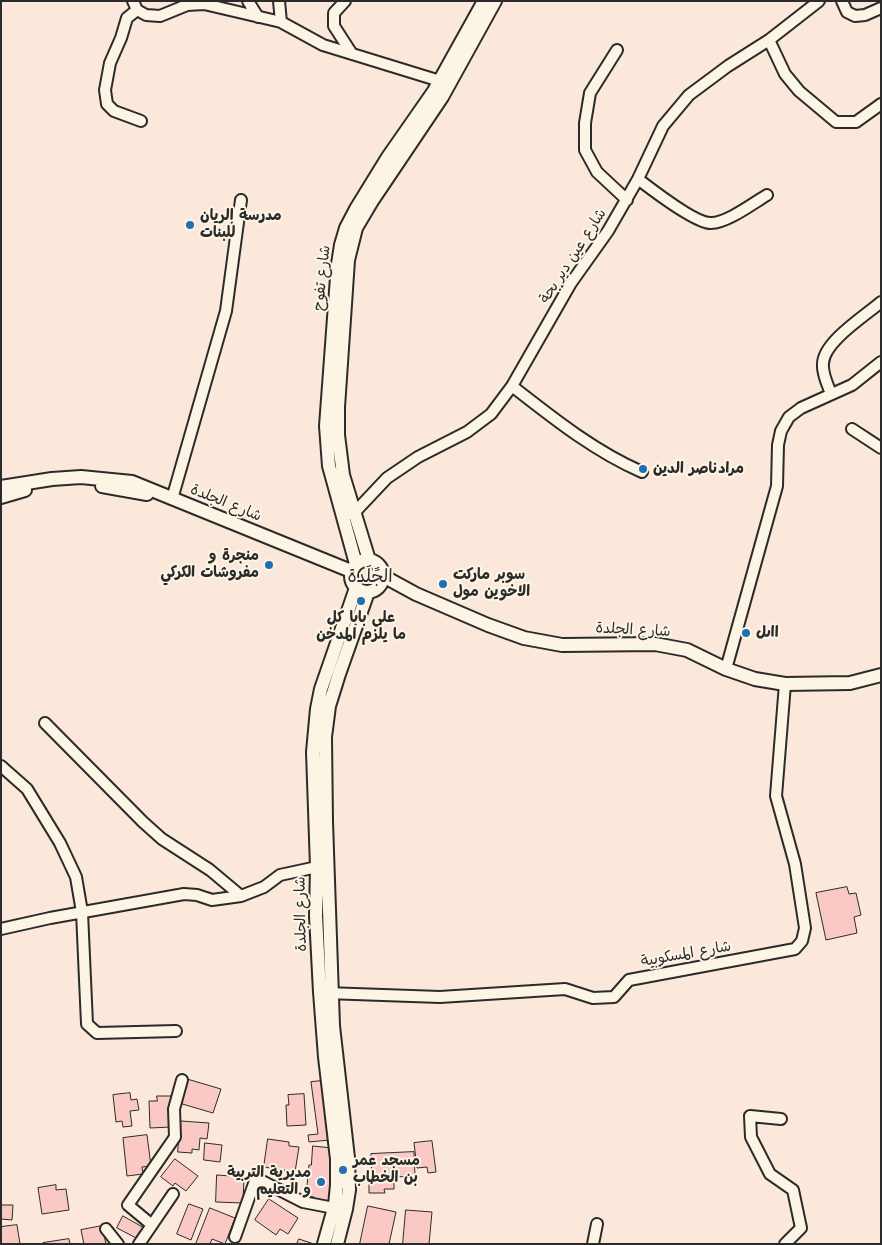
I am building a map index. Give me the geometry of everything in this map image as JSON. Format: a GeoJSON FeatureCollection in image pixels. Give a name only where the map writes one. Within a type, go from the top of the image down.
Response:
{"type":"FeatureCollection","features":[{"type":"Feature","properties":{"kind":"street"},"geometry":{"type":"LineString","coordinates":[[248,1],[258,17]]}},
{"type":"Feature","properties":{"kind":"street"},"geometry":{"type":"LineString","coordinates":[[279,1],[281,22]]}},
{"type":"Feature","properties":{"kind":"street"},"geometry":{"type":"LineString","coordinates":[[345,1],[334,13],[334,26],[352,54]]}},
{"type":"Feature","properties":{"kind":"street","name":"شارع تفوح"},"geometry":{"type":"LineString","coordinates":[[348,515],[329,466],[326,426],[341,245],[346,228],[356,209],[440,81],[484,1]]}},
{"type":"Feature","properties":{"kind":"street"},"geometry":{"type":"LineString","coordinates":[[416,594],[367,590],[351,581],[359,565],[348,515],[338,435],[338,407],[348,260],[356,228],[442,96],[495,1]]}},
{"type":"Feature","properties":{"kind":"street","name":"شارع عين دير بحة"},"geometry":{"type":"LineString","coordinates":[[348,515],[387,478],[418,457],[467,432],[491,414],[512,386],[571,282],[608,231],[627,200],[663,126],[689,95],[728,66],[769,40],[819,1]]}},
{"type":"Feature","properties":{"kind":"street"},"geometry":{"type":"LineString","coordinates":[[842,1],[848,12],[855,16],[865,15],[881,8]]}},
{"type":"Feature","properties":{"kind":"street"},"geometry":{"type":"LineString","coordinates":[[141,121],[114,111],[107,104],[105,90],[110,63],[127,18],[135,6],[146,15],[160,16],[188,5],[204,4],[281,22],[324,45],[440,81]]}},
{"type":"Feature","properties":{"kind":"street"},"geometry":{"type":"LineString","coordinates":[[769,40],[784,74],[799,91],[836,122],[856,122],[881,104]]}},
{"type":"Feature","properties":{"kind":"street"},"geometry":{"type":"LineString","coordinates":[[617,50],[590,93],[585,123],[584,150],[598,172],[627,200]]}},
{"type":"Feature","properties":{"kind":"street"},"geometry":{"type":"LineString","coordinates":[[638,179],[663,198],[703,222],[711,224],[729,217],[766,195]]}},
{"type":"Feature","properties":{"kind":"street"},"geometry":{"type":"LineString","coordinates":[[172,499],[226,311],[241,200]]}},
{"type":"Feature","properties":{"kind":"street"},"geometry":{"type":"LineString","coordinates":[[831,394],[822,365],[824,355],[831,344],[881,302]]}},
{"type":"Feature","properties":{"kind":"street"},"geometry":{"type":"LineString","coordinates":[[726,669],[777,486],[778,445],[784,424],[795,412],[852,384],[881,362]]}},
{"type":"Feature","properties":{"kind":"street"},"geometry":{"type":"LineString","coordinates":[[512,386],[560,424],[624,464],[642,472]]}},
{"type":"Feature","properties":{"kind":"street"},"geometry":{"type":"LineString","coordinates":[[852,429],[881,448]]}},
{"type":"Feature","properties":{"kind":"street","name":"شارع الجلدة"},"geometry":{"type":"LineString","coordinates":[[1,487],[52,479],[105,478],[132,482],[172,499],[359,565]]}},
{"type":"Feature","properties":{"kind":"street","name":"شارع الجلدة"},"geometry":{"type":"LineString","coordinates":[[1,497],[23,490],[53,486],[100,486],[172,499]]}},
{"type":"Feature","properties":{"kind":"street"},"geometry":{"type":"LineString","coordinates":[[359,565],[379,566],[383,576],[381,584],[367,590]]}},
{"type":"Feature","properties":{"kind":"street"},"geometry":{"type":"LineString","coordinates":[[383,576],[416,594]]}},
{"type":"Feature","properties":{"kind":"street","name":"شارع الجلدة"},"geometry":{"type":"LineString","coordinates":[[337,1244],[346,1209],[348,1158],[333,1026],[326,993],[316,916],[322,864],[313,752],[321,689],[367,590]]}},
{"type":"Feature","properties":{"kind":"street","name":"شارع الجلدة"},"geometry":{"type":"LineString","coordinates":[[416,594],[488,625],[524,638],[562,645],[655,644],[687,650],[726,669],[755,679],[785,684],[850,683],[881,675]]}},
{"type":"Feature","properties":{"kind":"street","name":"شارع المسكوبية"},"geometry":{"type":"LineString","coordinates":[[326,993],[440,996],[566,989],[593,998],[614,997],[629,980],[788,951],[798,947],[804,938],[805,928],[795,864],[776,796],[785,684]]}},
{"type":"Feature","properties":{"kind":"street"},"geometry":{"type":"LineString","coordinates":[[44,723],[143,822],[162,838],[210,870],[241,896]]}},
{"type":"Feature","properties":{"kind":"street"},"geometry":{"type":"LineString","coordinates":[[1,766],[27,789],[60,843],[76,877],[82,912],[88,1024],[97,1033],[176,1031]]}},
{"type":"Feature","properties":{"kind":"street"},"geometry":{"type":"LineString","coordinates":[[1,929],[184,894],[197,895],[212,900],[241,896],[264,887],[280,875],[322,864]]}},
{"type":"Feature","properties":{"kind":"street","name":"شارع الجلدة"},"geometry":{"type":"LineString","coordinates":[[324,1244],[334,1208],[337,1185],[337,1158],[325,1057],[326,993]]}},
{"type":"Feature","properties":{"kind":"street"},"geometry":{"type":"LineString","coordinates":[[152,1225],[128,1205],[175,1137],[174,1110],[182,1080]]}},
{"type":"Feature","properties":{"kind":"street"},"geometry":{"type":"LineString","coordinates":[[780,1119],[750,1116],[751,1137],[770,1174],[793,1190],[801,1228],[785,1244]]}},
{"type":"Feature","properties":{"kind":"street"},"geometry":{"type":"LineString","coordinates":[[235,1237],[256,1178],[303,1202],[334,1208]]}},
{"type":"Feature","properties":{"kind":"street"},"geometry":{"type":"LineString","coordinates":[[138,1244],[173,1194]]}},
{"type":"Feature","properties":{"kind":"street"},"geometry":{"type":"LineString","coordinates":[[593,1244],[597,1224]]}},
{"type":"Feature","properties":{"kind":"street"},"geometry":{"type":"LineString","coordinates":[[106,1229],[118,1244]]}},
{"type":"Feature","properties":{"kind":"building"},"geometry":{"type":"Polygon","coordinates":[[[847,887],[849,894],[856,893],[861,915],[854,917],[857,933],[826,940],[816,893],[847,887]]]}},
{"type":"Feature","properties":{"kind":"building"},"geometry":{"type":"Polygon","coordinates":[[[187,1079],[221,1089],[213,1113],[179,1103],[187,1079]]]}},
{"type":"Feature","properties":{"kind":"building"},"geometry":{"type":"Polygon","coordinates":[[[322,1081],[330,1140],[309,1142],[308,1135],[318,1134],[311,1082],[322,1081]]]}},
{"type":"Feature","properties":{"kind":"building"},"geometry":{"type":"Polygon","coordinates":[[[130,1093],[131,1100],[137,1099],[139,1110],[130,1111],[132,1126],[123,1127],[122,1121],[116,1122],[113,1095],[130,1093]]]}},
{"type":"Feature","properties":{"kind":"building"},"geometry":{"type":"Polygon","coordinates":[[[304,1094],[306,1125],[287,1126],[286,1105],[289,1105],[288,1095],[304,1094]]]}},
{"type":"Feature","properties":{"kind":"building"},"geometry":{"type":"Polygon","coordinates":[[[157,1096],[171,1096],[171,1127],[150,1128],[149,1101],[157,1101],[157,1096]]]}},
{"type":"Feature","properties":{"kind":"building"},"geometry":{"type":"Polygon","coordinates":[[[181,1121],[209,1123],[207,1139],[200,1138],[199,1150],[192,1149],[192,1153],[178,1152],[181,1121]]]}},
{"type":"Feature","properties":{"kind":"building"},"geometry":{"type":"Polygon","coordinates":[[[147,1135],[151,1166],[142,1167],[143,1174],[127,1176],[123,1138],[147,1135]]]}},
{"type":"Feature","properties":{"kind":"building"},"geometry":{"type":"Polygon","coordinates":[[[268,1139],[289,1142],[289,1146],[299,1147],[295,1172],[264,1167],[268,1139]]]}},
{"type":"Feature","properties":{"kind":"building"},"geometry":{"type":"Polygon","coordinates":[[[432,1141],[436,1172],[428,1173],[427,1167],[417,1168],[414,1143],[432,1141]]]}},
{"type":"Feature","properties":{"kind":"building"},"geometry":{"type":"Polygon","coordinates":[[[205,1143],[222,1145],[220,1162],[204,1160],[205,1143]]]}},
{"type":"Feature","properties":{"kind":"building","name":"مديرية التربية و التعليم"},"geometry":{"type":"Polygon","coordinates":[[[313,1146],[332,1148],[330,1167],[336,1168],[332,1205],[313,1203],[314,1197],[306,1196],[313,1146]]]}},
{"type":"Feature","properties":{"kind":"building"},"geometry":{"type":"Polygon","coordinates":[[[414,1152],[415,1176],[394,1177],[394,1189],[384,1189],[385,1193],[369,1193],[369,1177],[372,1177],[371,1154],[414,1152]]]}},
{"type":"Feature","properties":{"kind":"building"},"geometry":{"type":"Polygon","coordinates":[[[175,1159],[198,1176],[186,1191],[175,1183],[173,1186],[161,1177],[175,1159]]]}},
{"type":"Feature","properties":{"kind":"building"},"geometry":{"type":"Polygon","coordinates":[[[217,1175],[244,1177],[243,1203],[216,1202],[217,1175]]]}},
{"type":"Feature","properties":{"kind":"building"},"geometry":{"type":"Polygon","coordinates":[[[56,1185],[56,1190],[66,1189],[69,1210],[42,1214],[38,1188],[56,1185]]]}},
{"type":"Feature","properties":{"kind":"building"},"geometry":{"type":"Polygon","coordinates":[[[269,1199],[298,1218],[288,1234],[280,1229],[276,1235],[255,1220],[269,1199]]]}},
{"type":"Feature","properties":{"kind":"building"},"geometry":{"type":"Polygon","coordinates":[[[189,1204],[203,1209],[191,1240],[177,1234],[189,1204]]]}},
{"type":"Feature","properties":{"kind":"building"},"geometry":{"type":"Polygon","coordinates":[[[1,1205],[13,1205],[12,1220],[1,1219],[1,1205]]]}},
{"type":"Feature","properties":{"kind":"building"},"geometry":{"type":"Polygon","coordinates":[[[368,1206],[396,1212],[389,1244],[360,1244],[368,1206]]]}},
{"type":"Feature","properties":{"kind":"building"},"geometry":{"type":"Polygon","coordinates":[[[210,1208],[235,1218],[225,1244],[212,1239],[210,1244],[196,1244],[210,1208]]]}},
{"type":"Feature","properties":{"kind":"building"},"geometry":{"type":"Polygon","coordinates":[[[406,1210],[432,1212],[429,1244],[403,1244],[406,1210]]]}},
{"type":"Feature","properties":{"kind":"building"},"geometry":{"type":"Polygon","coordinates":[[[123,1216],[146,1229],[140,1240],[117,1228],[123,1216]]]}},
{"type":"Feature","properties":{"kind":"building"},"geometry":{"type":"Polygon","coordinates":[[[17,1225],[20,1244],[1,1244],[1,1227],[17,1225]]]}},
{"type":"Feature","properties":{"kind":"building"},"geometry":{"type":"Polygon","coordinates":[[[102,1226],[106,1244],[84,1244],[81,1230],[102,1226]]]}},
{"type":"Feature","properties":{"kind":"building"},"geometry":{"type":"Polygon","coordinates":[[[69,1239],[70,1244],[43,1244],[43,1243],[69,1239]]]}},
{"type":"Feature","properties":{"kind":"building"},"geometry":{"type":"Polygon","coordinates":[[[299,1239],[314,1244],[297,1244],[299,1239]]]}},
{"type":"Feature","properties":{"kind":"place","name":"مدرسة الريان للبنات"},"geometry":{"type":"Point","coordinates":[190,225]}},
{"type":"Feature","properties":{"kind":"place","name":"مرادناصر الدين"},"geometry":{"type":"Point","coordinates":[643,469]}},
{"type":"Feature","properties":{"kind":"place","name":"منجرة و مفروشات الكركي"},"geometry":{"type":"Point","coordinates":[269,565]}},
{"type":"Feature","properties":{"kind":"place","name":"سوبر ماركت الاخوين مول"},"geometry":{"type":"Point","coordinates":[443,584]}},
{"type":"Feature","properties":{"kind":"place","name":"علي بابا كل ما يلزم المدخن"},"geometry":{"type":"Point","coordinates":[361,601]}},
{"type":"Feature","properties":{"kind":"place","name":"ااىل"},"geometry":{"type":"Point","coordinates":[746,633]}},
{"type":"Feature","properties":{"kind":"place","name":"مسجد عمر بن الخطاب"},"geometry":{"type":"Point","coordinates":[343,1170]}},
{"type":"Feature","properties":{"kind":"place","name":"مديرية التربية و التعليم"},"geometry":{"type":"Point","coordinates":[321,1182]}},
{"type":"Feature","properties":{"kind":"district","name":"الجًلَدة"},"geometry":{"type":"Point","coordinates":[370,577]}}]}
